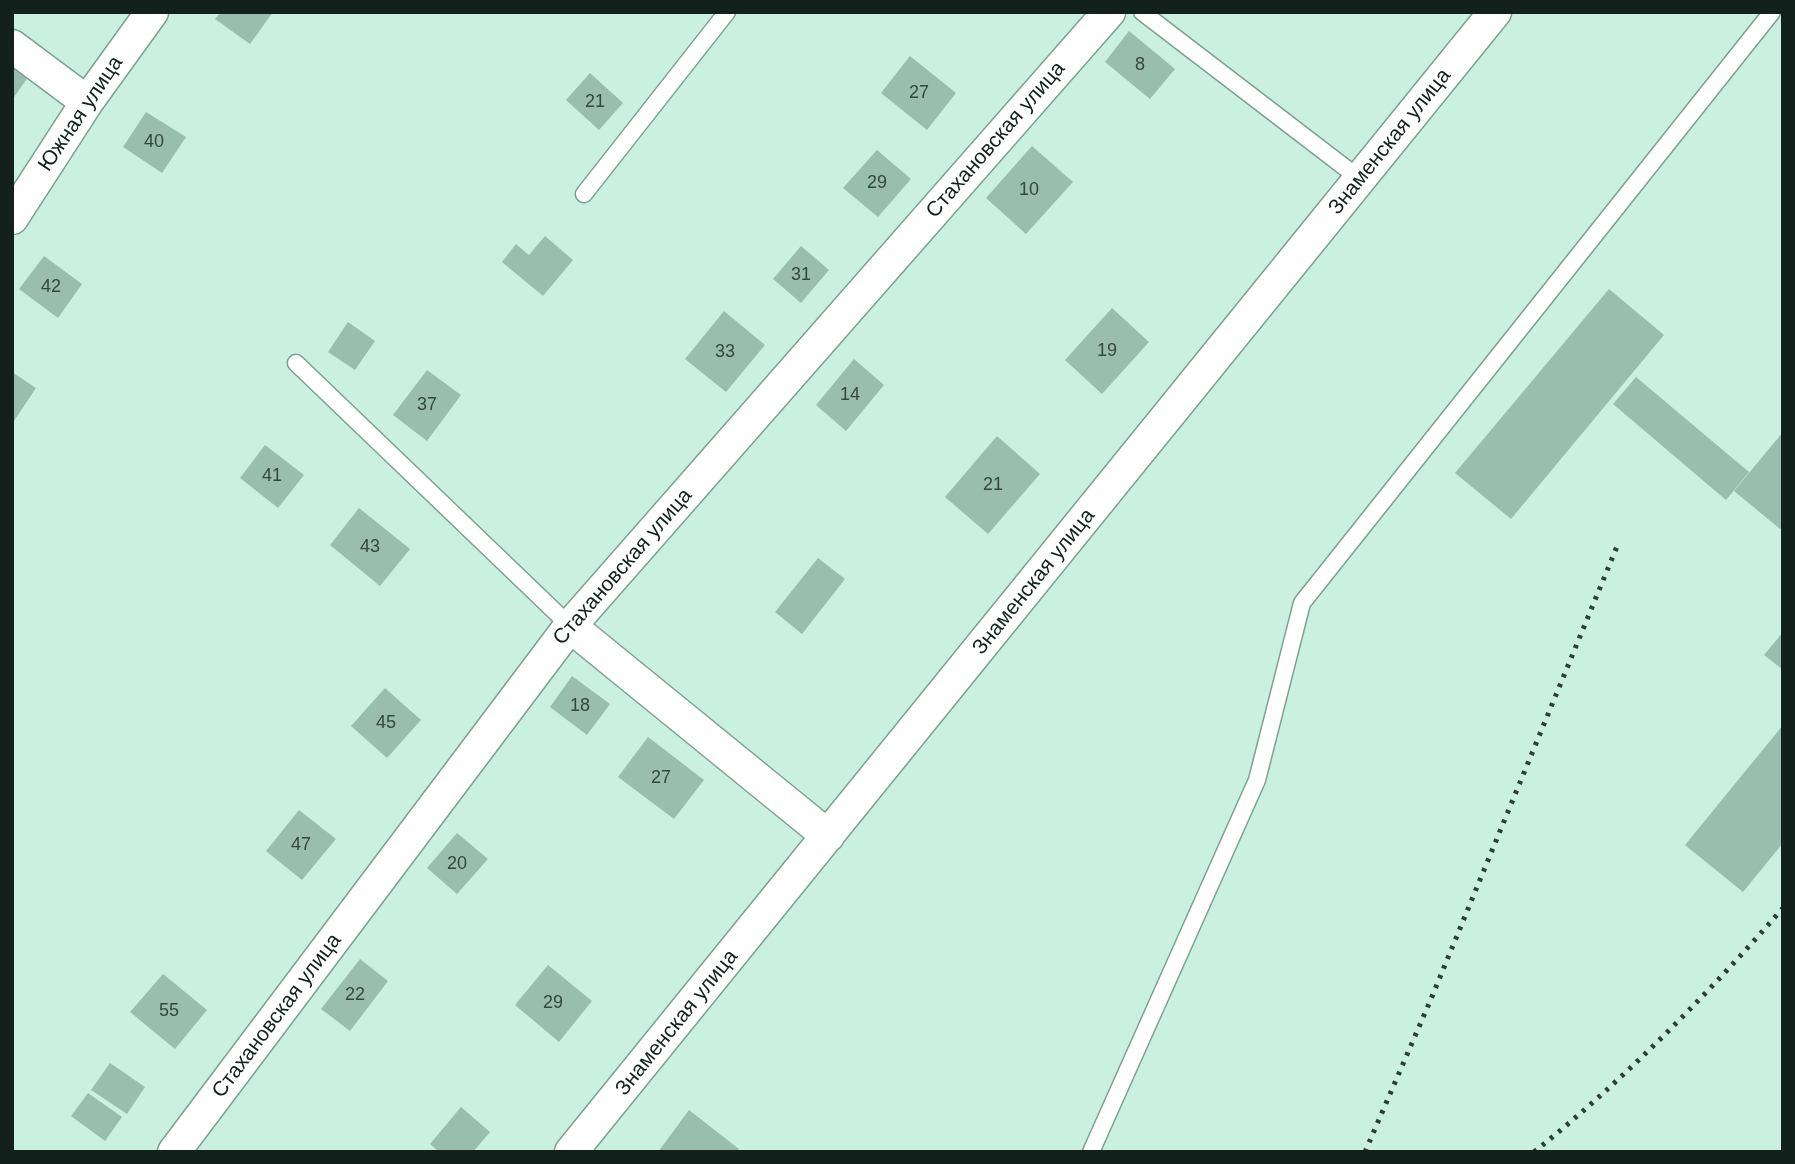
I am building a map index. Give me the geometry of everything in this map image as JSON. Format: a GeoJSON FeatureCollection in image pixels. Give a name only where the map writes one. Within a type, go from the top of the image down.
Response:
{"type":"FeatureCollection","features":[{"type":"Feature","properties":{"kind":"street","name":"Южная улица"},"geometry":{"type":"LineString","coordinates":[[12,218],[87,102],[152,12]]}},
{"type":"Feature","properties":{"kind":"street","name":"Стахановская улица"},"geometry":{"type":"LineString","coordinates":[[174,1152],[570,626],[1109,12]]}},
{"type":"Feature","properties":{"kind":"street","name":"Знаменская улица"},"geometry":{"type":"LineString","coordinates":[[571,1152],[1495,12]]}},
{"type":"Feature","properties":{"kind":"street"},"geometry":{"type":"LineString","coordinates":[[12,46],[87,102]]}},
{"type":"Feature","properties":{"kind":"street"},"geometry":{"type":"LineString","coordinates":[[570,626],[828,836]]}},
{"type":"Feature","properties":{"kind":"lane"},"geometry":{"type":"LineString","coordinates":[[584,194],[727,12]]}},
{"type":"Feature","properties":{"kind":"lane"},"geometry":{"type":"LineString","coordinates":[[1142,12],[1360,179]]}},
{"type":"Feature","properties":{"kind":"lane"},"geometry":{"type":"LineString","coordinates":[[1091,1152],[1257,780],[1302,603],[1772,12]]}},
{"type":"Feature","properties":{"kind":"lane"},"geometry":{"type":"LineString","coordinates":[[296,363],[570,626]]}},
{"type":"Feature","properties":{"kind":"building"},"geometry":{"type":"Polygon","coordinates":[[[221,12],[273,12],[250,44],[215,19],[221,12]]]}},
{"type":"Feature","properties":{"kind":"building"},"geometry":{"type":"Polygon","coordinates":[[[1129,31],[1175,69],[1150,99],[1105,62],[1129,31]]]}},
{"type":"Feature","properties":{"kind":"building"},"geometry":{"type":"Polygon","coordinates":[[[910,56],[956,93],[927,130],[881,93],[910,56]]]}},
{"type":"Feature","properties":{"kind":"building"},"geometry":{"type":"Polygon","coordinates":[[[12,59],[31,73],[12,100],[12,59]]]}},
{"type":"Feature","properties":{"kind":"building"},"geometry":{"type":"Polygon","coordinates":[[[590,73],[623,103],[599,130],[566,100],[590,73]]]}},
{"type":"Feature","properties":{"kind":"building"},"geometry":{"type":"Polygon","coordinates":[[[146,112],[186,137],[162,173],[123,147],[146,112]]]}},
{"type":"Feature","properties":{"kind":"building"},"geometry":{"type":"Polygon","coordinates":[[[1032,146],[1073,182],[1026,234],[986,198],[1032,146]]]}},
{"type":"Feature","properties":{"kind":"building"},"geometry":{"type":"Polygon","coordinates":[[[877,150],[911,179],[878,217],[843,188],[877,150]]]}},
{"type":"Feature","properties":{"kind":"building"},"geometry":{"type":"Polygon","coordinates":[[[545,236],[573,260],[543,296],[502,262],[516,244],[529,255],[545,236]]]}},
{"type":"Feature","properties":{"kind":"building"},"geometry":{"type":"Polygon","coordinates":[[[801,246],[829,270],[801,303],[773,279],[801,246]]]}},
{"type":"Feature","properties":{"kind":"building"},"geometry":{"type":"Polygon","coordinates":[[[44,256],[82,284],[58,318],[19,289],[44,256]]]}},
{"type":"Feature","properties":{"kind":"building"},"geometry":{"type":"Polygon","coordinates":[[[1609,289],[1664,335],[1511,519],[1455,473],[1609,289]]]}},
{"type":"Feature","properties":{"kind":"building"},"geometry":{"type":"Polygon","coordinates":[[[1112,308],[1149,342],[1102,394],[1065,360],[1112,308]]]}},
{"type":"Feature","properties":{"kind":"building"},"geometry":{"type":"Polygon","coordinates":[[[724,311],[765,345],[726,392],[685,359],[724,311]]]}},
{"type":"Feature","properties":{"kind":"building"},"geometry":{"type":"Polygon","coordinates":[[[348,322],[375,341],[355,370],[328,352],[348,322]]]}},
{"type":"Feature","properties":{"kind":"building"},"geometry":{"type":"Polygon","coordinates":[[[854,359],[884,385],[846,431],[816,405],[854,359]]]}},
{"type":"Feature","properties":{"kind":"building"},"geometry":{"type":"Polygon","coordinates":[[[427,370],[461,395],[427,441],[393,415],[427,370]]]}},
{"type":"Feature","properties":{"kind":"building"},"geometry":{"type":"Polygon","coordinates":[[[12,372],[36,388],[12,424],[12,372]]]}},
{"type":"Feature","properties":{"kind":"building"},"geometry":{"type":"Polygon","coordinates":[[[1636,377],[1749,472],[1726,500],[1613,404],[1636,377]]]}},
{"type":"Feature","properties":{"kind":"building"},"geometry":{"type":"Polygon","coordinates":[[[1783,432],[1783,526],[1780,529],[1734,491],[1783,432]]]}},
{"type":"Feature","properties":{"kind":"building"},"geometry":{"type":"Polygon","coordinates":[[[997,436],[1040,474],[988,534],[945,497],[997,436]]]}},
{"type":"Feature","properties":{"kind":"building"},"geometry":{"type":"Polygon","coordinates":[[[265,445],[304,475],[278,508],[240,478],[265,445]]]}},
{"type":"Feature","properties":{"kind":"building"},"geometry":{"type":"Polygon","coordinates":[[[359,508],[410,549],[380,586],[330,545],[359,508]]]}},
{"type":"Feature","properties":{"kind":"building"},"geometry":{"type":"Polygon","coordinates":[[[818,558],[845,579],[802,634],[775,612],[818,558]]]}},
{"type":"Feature","properties":{"kind":"building"},"geometry":{"type":"Polygon","coordinates":[[[1783,632],[1783,670],[1764,655],[1783,632]]]}},
{"type":"Feature","properties":{"kind":"building"},"geometry":{"type":"Polygon","coordinates":[[[572,676],[610,704],[587,735],[550,707],[572,676]]]}},
{"type":"Feature","properties":{"kind":"building"},"geometry":{"type":"Polygon","coordinates":[[[385,688],[421,720],[387,758],[351,726],[385,688]]]}},
{"type":"Feature","properties":{"kind":"building"},"geometry":{"type":"Polygon","coordinates":[[[1783,725],[1783,843],[1743,892],[1685,845],[1783,725]]]}},
{"type":"Feature","properties":{"kind":"building"},"geometry":{"type":"Polygon","coordinates":[[[648,737],[704,780],[674,819],[618,777],[648,737]]]}},
{"type":"Feature","properties":{"kind":"building"},"geometry":{"type":"Polygon","coordinates":[[[299,810],[336,839],[302,880],[266,851],[299,810]]]}},
{"type":"Feature","properties":{"kind":"building"},"geometry":{"type":"Polygon","coordinates":[[[457,833],[488,859],[457,894],[427,868],[457,833]]]}},
{"type":"Feature","properties":{"kind":"building"},"geometry":{"type":"Polygon","coordinates":[[[360,959],[388,981],[350,1031],[321,1009],[360,959]]]}},
{"type":"Feature","properties":{"kind":"building"},"geometry":{"type":"Polygon","coordinates":[[[548,965],[592,1001],[559,1042],[515,1005],[548,965]]]}},
{"type":"Feature","properties":{"kind":"building"},"geometry":{"type":"Polygon","coordinates":[[[163,974],[207,1010],[175,1049],[130,1012],[163,974]]]}},
{"type":"Feature","properties":{"kind":"building"},"geometry":{"type":"Polygon","coordinates":[[[110,1063],[145,1087],[127,1114],[91,1090],[110,1063]]]}},
{"type":"Feature","properties":{"kind":"building"},"geometry":{"type":"Polygon","coordinates":[[[88,1093],[122,1117],[105,1141],[71,1116],[88,1093]]]}},
{"type":"Feature","properties":{"kind":"building"},"geometry":{"type":"Polygon","coordinates":[[[461,1107],[490,1132],[473,1152],[439,1152],[430,1144],[461,1107]]]}},
{"type":"Feature","properties":{"kind":"building"},"geometry":{"type":"Polygon","coordinates":[[[689,1110],[739,1149],[737,1152],[658,1152],[689,1110]]]}},
{"type":"Feature","properties":{"kind":"railway"},"geometry":{"type":"LineString","coordinates":[[1365,1152],[1431,999],[1618,544]]}},
{"type":"Feature","properties":{"kind":"railway"},"geometry":{"type":"LineString","coordinates":[[1534,1152],[1600,1096],[1664,1036],[1783,908]]}}]}
